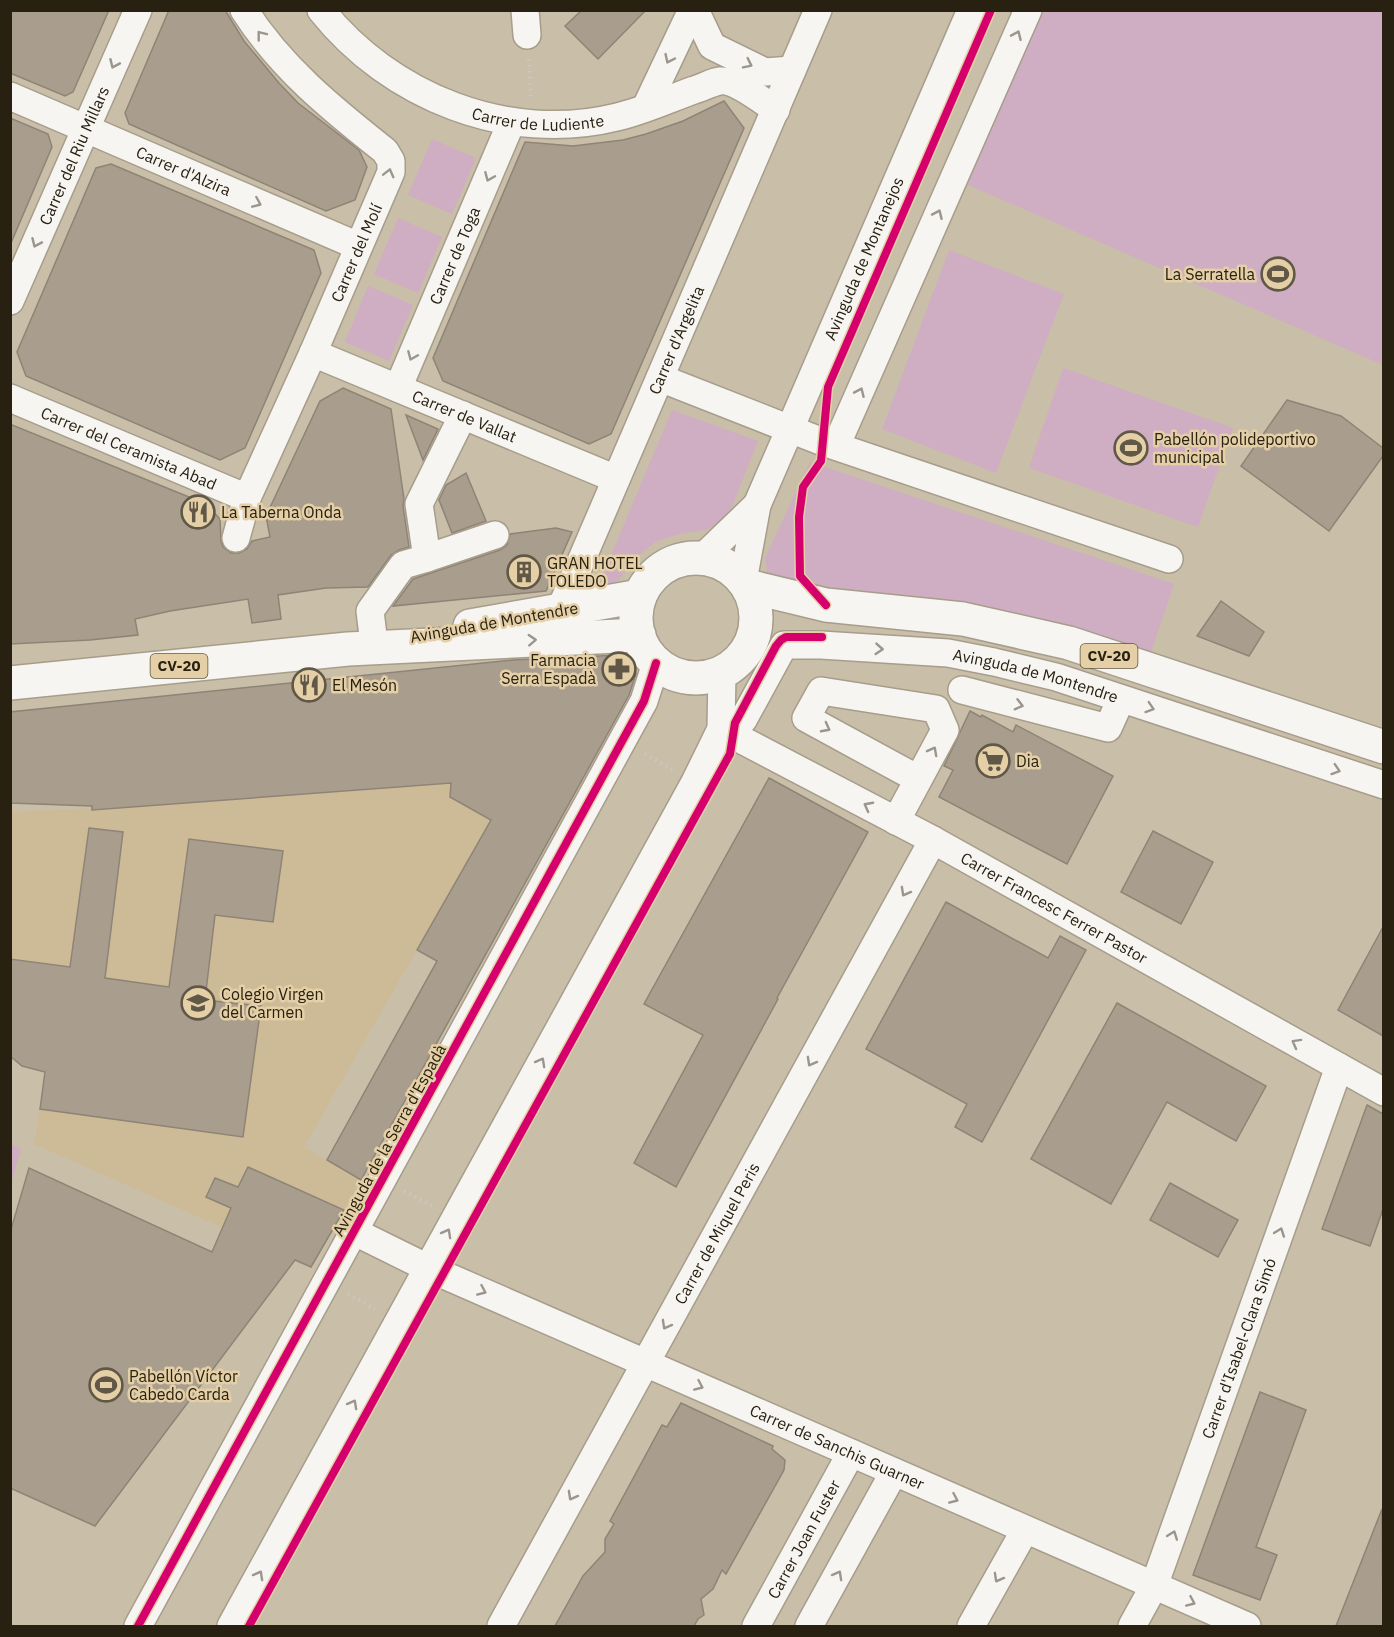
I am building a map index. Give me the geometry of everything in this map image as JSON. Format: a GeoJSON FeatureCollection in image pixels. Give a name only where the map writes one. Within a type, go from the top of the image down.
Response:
{"type":"FeatureCollection","features":[{"type":"Feature","properties":{"kind":"main road","name":"CV-20"},"geometry":{"type":"LineString","coordinates":[[702,558],[725,566],[745,583],[826,605],[963,619],[1069,643],[1383,747]]}},
{"type":"Feature","properties":{"kind":"main road"},"geometry":{"type":"LineString","coordinates":[[702,558],[683,559],[665,566],[650,579],[640,596],[636,615],[639,635],[645,650],[656,663],[670,673],[688,678],[705,677],[722,672],[739,660],[751,643],[756,622],[754,603],[745,583]]}},
{"type":"Feature","properties":{"kind":"main road","name":"Avinguda de Montendre"},"geometry":{"type":"LineString","coordinates":[[361,646],[640,596]]}},
{"type":"Feature","properties":{"kind":"main road","name":"CV-20"},"geometry":{"type":"LineString","coordinates":[[756,622],[826,605]]}},
{"type":"Feature","properties":{"kind":"main road","name":"Avinguda de Montendre"},"geometry":{"type":"LineString","coordinates":[[10,683],[361,646],[639,635]]}},
{"type":"Feature","properties":{"kind":"street","name":"Carrer del Riu Millars"},"geometry":{"type":"LineString","coordinates":[[10,301],[138,10]]}},
{"type":"Feature","properties":{"kind":"street","name":"Carrer del Molí"},"geometry":{"type":"LineString","coordinates":[[236,538],[247,498],[391,172],[391,161],[385,151],[318,98],[299,79],[277,55],[244,10]]}},
{"type":"Feature","properties":{"kind":"street","name":"Carrer de Ludiente"},"geometry":{"type":"LineString","coordinates":[[321,10],[353,46],[392,76],[444,102],[478,114],[522,124],[559,125],[601,121],[722,81]]}},
{"type":"Feature","properties":{"kind":"street","name":"Carrer d'Argelita"},"geometry":{"type":"LineString","coordinates":[[560,610],[818,10]]}},
{"type":"Feature","properties":{"kind":"street","name":"Avinguda de Montanejos"},"geometry":{"type":"LineString","coordinates":[[745,583],[757,505],[971,10]]}},
{"type":"Feature","properties":{"kind":"street"},"geometry":{"type":"LineString","coordinates":[[836,446],[1028,10]]}},
{"type":"Feature","properties":{"kind":"street"},"geometry":{"type":"LineString","coordinates":[[690,16],[712,46],[765,72],[792,70]]}},
{"type":"Feature","properties":{"kind":"street"},"geometry":{"type":"LineString","coordinates":[[690,16],[722,81],[747,90],[776,110]]}},
{"type":"Feature","properties":{"kind":"street"},"geometry":{"type":"LineString","coordinates":[[646,107],[690,16]]}},
{"type":"Feature","properties":{"kind":"street","name":"Carrer d'Alzira"},"geometry":{"type":"LineString","coordinates":[[10,96],[358,246]]}},
{"type":"Feature","properties":{"kind":"street","name":"Carrer de Toga"},"geometry":{"type":"LineString","coordinates":[[398,388],[522,124]]}},
{"type":"Feature","properties":{"kind":"street","name":"Carrer de Vallat"},"geometry":{"type":"LineString","coordinates":[[313,353],[616,479]]}},
{"type":"Feature","properties":{"kind":"street"},"geometry":{"type":"LineString","coordinates":[[660,378],[836,446],[1169,559]]}},
{"type":"Feature","properties":{"kind":"street","name":"Carrer del Ceramista Abad"},"geometry":{"type":"LineString","coordinates":[[10,398],[247,498]]}},
{"type":"Feature","properties":{"kind":"street"},"geometry":{"type":"LineString","coordinates":[[427,558],[418,504],[463,415]]}},
{"type":"Feature","properties":{"kind":"street","name":"Avinguda de Montanejos"},"geometry":{"type":"LineString","coordinates":[[702,558],[757,505]]}},
{"type":"Feature","properties":{"kind":"street"},"geometry":{"type":"LineString","coordinates":[[361,646],[369,611],[403,565],[495,535]]}},
{"type":"Feature","properties":{"kind":"street","name":"Avinguda de Montendre"},"geometry":{"type":"LineString","coordinates":[[721,729],[743,720],[784,645],[821,645],[925,652],[971,658],[1056,677],[1383,785]]}},
{"type":"Feature","properties":{"kind":"street"},"geometry":{"type":"LineString","coordinates":[[940,720],[958,702],[971,658]]}},
{"type":"Feature","properties":{"kind":"street","name":"Avinguda de la Serra d'Espadà"},"geometry":{"type":"LineString","coordinates":[[138,1626],[644,701],[656,663]]}},
{"type":"Feature","properties":{"kind":"street"},"geometry":{"type":"LineString","coordinates":[[231,1626],[695,782],[721,729],[722,672]]}},
{"type":"Feature","properties":{"kind":"street"},"geometry":{"type":"LineString","coordinates":[[962,690],[1108,728],[1121,699]]}},
{"type":"Feature","properties":{"kind":"street"},"geometry":{"type":"LineString","coordinates":[[896,821],[945,730],[936,709],[821,691],[806,718],[918,779]]}},
{"type":"Feature","properties":{"kind":"street","name":"Carrer Francesc Ferrer Pastor"},"geometry":{"type":"LineString","coordinates":[[721,729],[933,840],[1383,1092]]}},
{"type":"Feature","properties":{"kind":"street","name":"Carrer de Miquel Peris"},"geometry":{"type":"LineString","coordinates":[[501,1626],[933,840]]}},
{"type":"Feature","properties":{"kind":"street","name":"Carrer d'Isabel-Clara Simó"},"geometry":{"type":"LineString","coordinates":[[1132,1626],[1154,1586],[1339,1067]]}},
{"type":"Feature","properties":{"kind":"street","name":"Avinguda de la Serra d'Espadà"},"geometry":{"type":"LineString","coordinates":[[355,1232],[428,1268]]}},
{"type":"Feature","properties":{"kind":"street","name":"Carrer de Sanchis Guarner"},"geometry":{"type":"LineString","coordinates":[[428,1268],[1247,1626]]}},
{"type":"Feature","properties":{"kind":"street","name":"Carrer Joan Fuster"},"geometry":{"type":"LineString","coordinates":[[756,1626],[851,1453]]}},
{"type":"Feature","properties":{"kind":"street"},"geometry":{"type":"LineString","coordinates":[[809,1626],[894,1472]]}},
{"type":"Feature","properties":{"kind":"street"},"geometry":{"type":"LineString","coordinates":[[971,1626],[1025,1530]]}},
{"type":"Feature","properties":{"kind":"path"},"geometry":{"type":"LineString","coordinates":[[522,124],[526,23]]}},
{"type":"Feature","properties":{"kind":"path"},"geometry":{"type":"LineString","coordinates":[[622,741],[695,782]]}},
{"type":"Feature","properties":{"kind":"path"},"geometry":{"type":"LineString","coordinates":[[383,1180],[455,1219]]}},
{"type":"Feature","properties":{"kind":"path"},"geometry":{"type":"LineString","coordinates":[[327,1282],[398,1322]]}},
{"type":"Feature","properties":{"kind":"shaded area","name":"La Serratella"},"geometry":{"type":"Polygon","coordinates":[[[1035,11],[1383,11],[1383,365],[961,182],[1035,11]]]}},
{"type":"Feature","properties":{"kind":"shaded area"},"geometry":{"type":"Polygon","coordinates":[[[432,139],[476,158],[452,214],[408,195],[432,139]]]}},
{"type":"Feature","properties":{"kind":"shaded area"},"geometry":{"type":"Polygon","coordinates":[[[398,218],[442,237],[418,293],[374,274],[398,218]]]}},
{"type":"Feature","properties":{"kind":"shaded area"},"geometry":{"type":"Polygon","coordinates":[[[949,250],[1064,294],[996,473],[882,429],[949,250]]]}},
{"type":"Feature","properties":{"kind":"shaded area"},"geometry":{"type":"Polygon","coordinates":[[[368,286],[413,305],[389,361],[345,342],[368,286]]]}},
{"type":"Feature","properties":{"kind":"shaded area","name":"Pabellón polideportivo municipal"},"geometry":{"type":"Polygon","coordinates":[[[1063,368],[1233,428],[1198,527],[1029,468],[1063,368]]]}},
{"type":"Feature","properties":{"kind":"shaded area"},"geometry":{"type":"Polygon","coordinates":[[[672,410],[758,441],[727,519],[706,530],[682,533],[655,542],[632,561],[615,585],[600,587],[600,582],[672,410]]]}},
{"type":"Feature","properties":{"kind":"shaded area"},"geometry":{"type":"Polygon","coordinates":[[[810,462],[1174,584],[1151,652],[968,603],[768,578],[765,558],[810,462]]]}},
{"type":"Feature","properties":{"kind":"shaded area","name":"Colegio Virgen del Carmen"},"geometry":{"type":"Polygon","coordinates":[[[451,783],[450,798],[491,820],[304,1147],[361,1180],[311,1267],[34,1144],[45,1073],[22,1066],[11,1056],[10,812],[158,805],[451,783]]]}},
{"type":"Feature","properties":{"kind":"shaded area"},"geometry":{"type":"Polygon","coordinates":[[[11,1144],[21,1149],[11,1184],[11,1144]]]}},
{"type":"Feature","properties":{"kind":"building"},"geometry":{"type":"Polygon","coordinates":[[[10,10],[109,10],[73,92],[65,96],[10,73],[10,10]]]}},
{"type":"Feature","properties":{"kind":"building"},"geometry":{"type":"Polygon","coordinates":[[[169,10],[225,10],[244,41],[298,103],[359,150],[367,167],[355,200],[326,211],[129,124],[125,113],[169,10]]]}},
{"type":"Feature","properties":{"kind":"building"},"geometry":{"type":"Polygon","coordinates":[[[582,10],[646,10],[598,59],[565,26],[582,10]]]}},
{"type":"Feature","properties":{"kind":"building"},"geometry":{"type":"Polygon","coordinates":[[[724,101],[744,128],[611,434],[589,444],[443,381],[433,358],[525,142],[573,146],[623,140],[683,121],[724,101]]]}},
{"type":"Feature","properties":{"kind":"building"},"geometry":{"type":"Polygon","coordinates":[[[10,118],[48,134],[52,147],[11,243],[10,118]]]}},
{"type":"Feature","properties":{"kind":"building"},"geometry":{"type":"Polygon","coordinates":[[[111,164],[314,250],[321,273],[245,448],[220,460],[26,376],[17,352],[96,168],[111,164]]]}},
{"type":"Feature","properties":{"kind":"building"},"geometry":{"type":"Polygon","coordinates":[[[343,388],[391,409],[404,499],[409,547],[391,555],[368,587],[326,588],[278,595],[281,619],[252,623],[248,599],[135,619],[138,635],[10,644],[10,424],[206,504],[220,519],[223,547],[231,553],[239,553],[247,549],[252,541],[270,537],[266,516],[320,401],[343,388]]]}},
{"type":"Feature","properties":{"kind":"building"},"geometry":{"type":"Polygon","coordinates":[[[1287,400],[1341,416],[1383,448],[1383,456],[1329,531],[1241,466],[1287,400]]]}},
{"type":"Feature","properties":{"kind":"building"},"geometry":{"type":"Polygon","coordinates":[[[406,415],[438,429],[423,460],[406,415]]]}},
{"type":"Feature","properties":{"kind":"building"},"geometry":{"type":"Polygon","coordinates":[[[466,473],[486,521],[452,533],[439,500],[446,485],[466,473]]]}},
{"type":"Feature","properties":{"kind":"building"},"geometry":{"type":"Polygon","coordinates":[[[556,528],[572,532],[546,591],[393,606],[413,579],[500,550],[507,545],[510,534],[556,528]]]}},
{"type":"Feature","properties":{"kind":"building"},"geometry":{"type":"Polygon","coordinates":[[[1221,601],[1264,632],[1249,656],[1197,636],[1221,601]]]}},
{"type":"Feature","properties":{"kind":"building"},"geometry":{"type":"Polygon","coordinates":[[[621,655],[636,674],[629,695],[361,1180],[327,1160],[437,961],[417,950],[491,820],[450,797],[451,783],[92,810],[92,806],[10,803],[10,712],[512,660],[621,655]]]}},
{"type":"Feature","properties":{"kind":"building"},"geometry":{"type":"Polygon","coordinates":[[[970,711],[1013,732],[1016,725],[1113,776],[1067,864],[939,797],[953,770],[944,766],[970,711]]]}},
{"type":"Feature","properties":{"kind":"building"},"geometry":{"type":"Polygon","coordinates":[[[769,778],[868,832],[676,1187],[634,1163],[703,1035],[644,1004],[769,778]]]}},
{"type":"Feature","properties":{"kind":"building"},"geometry":{"type":"Polygon","coordinates":[[[89,828],[123,832],[105,978],[169,987],[189,839],[283,851],[273,922],[215,915],[205,1000],[261,1006],[243,1137],[40,1109],[45,1072],[22,1066],[10,1056],[10,959],[70,967],[89,828]]]}},
{"type":"Feature","properties":{"kind":"building"},"geometry":{"type":"Polygon","coordinates":[[[1153,831],[1213,862],[1181,924],[1121,892],[1153,831]]]}},
{"type":"Feature","properties":{"kind":"building"},"geometry":{"type":"Polygon","coordinates":[[[946,902],[1048,958],[1060,936],[1086,950],[982,1142],[955,1127],[967,1104],[866,1049],[946,902]]]}},
{"type":"Feature","properties":{"kind":"building"},"geometry":{"type":"Polygon","coordinates":[[[1383,927],[1383,1036],[1338,1010],[1383,927]]]}},
{"type":"Feature","properties":{"kind":"building"},"geometry":{"type":"Polygon","coordinates":[[[1117,1003],[1266,1086],[1236,1141],[1167,1102],[1111,1204],[1031,1159],[1117,1003]]]}},
{"type":"Feature","properties":{"kind":"building"},"geometry":{"type":"Polygon","coordinates":[[[1367,1105],[1383,1114],[1383,1209],[1370,1246],[1322,1229],[1367,1105]]]}},
{"type":"Feature","properties":{"kind":"building","name":"Pabellón Víctor Cabedo Carda"},"geometry":{"type":"Polygon","coordinates":[[[248,1167],[344,1210],[311,1267],[295,1260],[95,1526],[10,1488],[10,1233],[29,1168],[212,1252],[231,1208],[206,1197],[215,1178],[238,1187],[248,1167]]]}},
{"type":"Feature","properties":{"kind":"building"},"geometry":{"type":"Polygon","coordinates":[[[1170,1183],[1238,1220],[1218,1257],[1150,1220],[1170,1183]]]}},
{"type":"Feature","properties":{"kind":"building"},"geometry":{"type":"Polygon","coordinates":[[[1260,1392],[1306,1410],[1256,1547],[1277,1555],[1260,1600],[1193,1575],[1260,1392]]]}},
{"type":"Feature","properties":{"kind":"building"},"geometry":{"type":"Polygon","coordinates":[[[681,1403],[773,1446],[772,1449],[785,1460],[784,1470],[726,1574],[722,1570],[713,1589],[701,1599],[704,1615],[694,1626],[555,1626],[583,1576],[605,1552],[605,1539],[614,1524],[610,1521],[662,1425],[667,1427],[681,1403]]]}},
{"type":"Feature","properties":{"kind":"building"},"geometry":{"type":"Polygon","coordinates":[[[1382,1509],[1383,1626],[1336,1626],[1382,1509]]]}},
{"type":"Feature","properties":{"kind":"cycle path"},"geometry":{"type":"LineString","coordinates":[[826,605],[800,576],[799,517],[803,487],[821,461],[828,387],[991,10]]}},
{"type":"Feature","properties":{"kind":"cycle path"},"geometry":{"type":"LineString","coordinates":[[249,1626],[730,754],[735,723],[776,646],[786,637],[822,637]]}},
{"type":"Feature","properties":{"kind":"cycle path"},"geometry":{"type":"LineString","coordinates":[[138,1626],[644,701],[656,663]]}},
{"type":"Feature","properties":{"kind":"place","name":"La Serratella"},"geometry":{"type":"Point","coordinates":[1278,274]}},
{"type":"Feature","properties":{"kind":"place","name":"Pabellón polideportivo municipal"},"geometry":{"type":"Point","coordinates":[1131,448]}},
{"type":"Feature","properties":{"kind":"place","name":"La Taberna Onda"},"geometry":{"type":"Point","coordinates":[198,512]}},
{"type":"Feature","properties":{"kind":"place","name":"GRAN HOTEL TOLEDO"},"geometry":{"type":"Point","coordinates":[524,572]}},
{"type":"Feature","properties":{"kind":"place","name":"Farmacia Serra Espadà"},"geometry":{"type":"Point","coordinates":[619,669]}},
{"type":"Feature","properties":{"kind":"place","name":"El Mesón"},"geometry":{"type":"Point","coordinates":[309,685]}},
{"type":"Feature","properties":{"kind":"place","name":"Dia"},"geometry":{"type":"Point","coordinates":[993,761]}},
{"type":"Feature","properties":{"kind":"place","name":"Colegio Virgen del Carmen"},"geometry":{"type":"Point","coordinates":[198,1003]}},
{"type":"Feature","properties":{"kind":"place","name":"Pabellón Víctor Cabedo Carda"},"geometry":{"type":"Point","coordinates":[106,1385]}}]}
